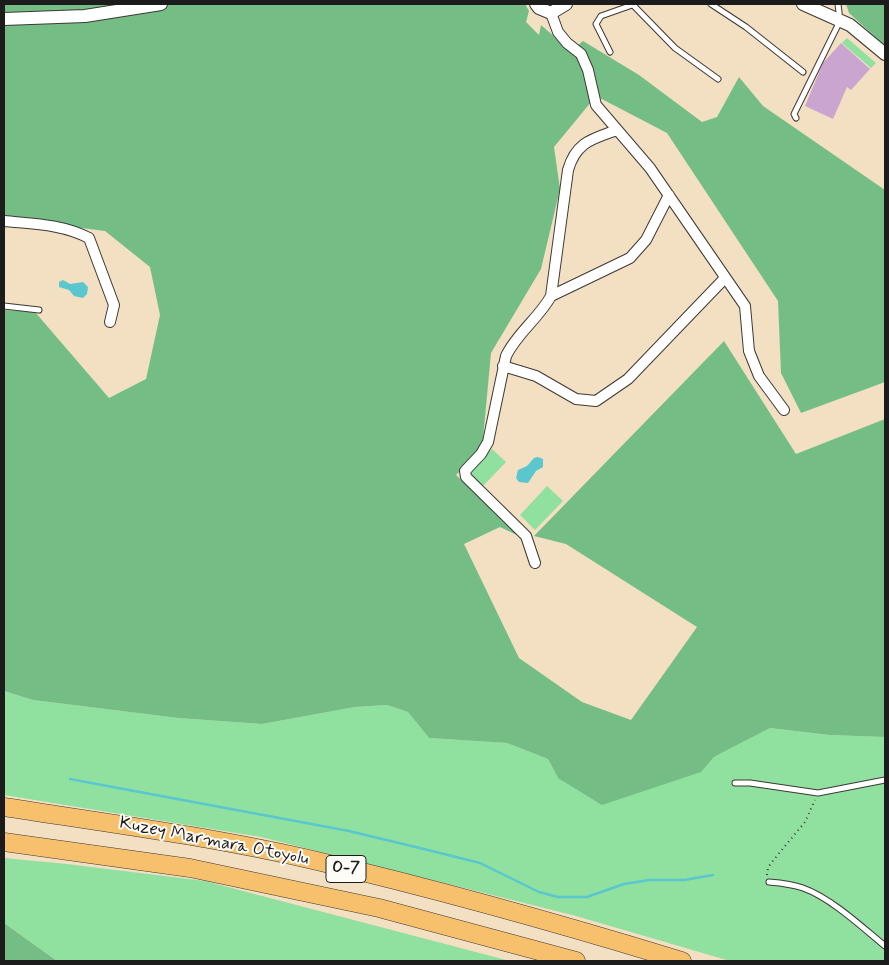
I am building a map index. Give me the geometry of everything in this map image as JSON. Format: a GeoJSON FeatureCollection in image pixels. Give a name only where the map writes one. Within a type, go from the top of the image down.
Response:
{"type":"FeatureCollection","features":[{"type":"Feature","properties":{"kind":"highway","name":"Kuzey Marmara Otoyolu"},"geometry":{"type":"LineString","coordinates":[[4,807],[173,832],[316,861],[477,902],[682,961]]}},
{"type":"Feature","properties":{"kind":"highway","name":"Kuzey Marmara Otoyolu"},"geometry":{"type":"LineString","coordinates":[[4,842],[209,872],[379,908],[576,961]]}},
{"type":"Feature","properties":{"kind":"street"},"geometry":{"type":"LineString","coordinates":[[4,19],[85,16],[161,4]]}},
{"type":"Feature","properties":{"kind":"street"},"geometry":{"type":"LineString","coordinates":[[536,4],[539,8],[551,13],[558,32],[567,43],[581,54],[588,70],[596,105],[650,168],[745,306],[749,351],[759,376],[784,410]]}},
{"type":"Feature","properties":{"kind":"street"},"geometry":{"type":"LineString","coordinates":[[551,13],[564,7],[566,4]]}},
{"type":"Feature","properties":{"kind":"street"},"geometry":{"type":"LineString","coordinates":[[803,4],[850,25],[885,54]]}},
{"type":"Feature","properties":{"kind":"street"},"geometry":{"type":"LineString","coordinates":[[535,563],[526,536],[466,478],[465,474],[466,469],[481,454],[488,442],[503,366],[511,346],[552,296],[568,170],[571,160],[582,145],[617,130]]}},
{"type":"Feature","properties":{"kind":"street"},"geometry":{"type":"LineString","coordinates":[[552,296],[630,258],[646,240],[669,195]]}},
{"type":"Feature","properties":{"kind":"street"},"geometry":{"type":"LineString","coordinates":[[4,220],[55,226],[74,231],[89,238],[114,305],[110,322]]}},
{"type":"Feature","properties":{"kind":"street"},"geometry":{"type":"LineString","coordinates":[[503,366],[536,376],[576,399],[596,401],[628,379],[725,278]]}},
{"type":"Feature","properties":{"kind":"lane"},"geometry":{"type":"LineString","coordinates":[[610,52],[596,24],[601,16],[634,4],[675,48],[718,79]]}},
{"type":"Feature","properties":{"kind":"lane"},"geometry":{"type":"LineString","coordinates":[[711,4],[746,27],[803,72]]}},
{"type":"Feature","properties":{"kind":"lane"},"geometry":{"type":"LineString","coordinates":[[796,118],[794,114],[840,21],[838,4]]}},
{"type":"Feature","properties":{"kind":"lane"},"geometry":{"type":"LineString","coordinates":[[4,306],[39,310]]}},
{"type":"Feature","properties":{"kind":"lane"},"geometry":{"type":"LineString","coordinates":[[735,783],[760,784],[818,793],[885,780]]}},
{"type":"Feature","properties":{"kind":"lane"},"geometry":{"type":"LineString","coordinates":[[769,882],[796,885],[811,891],[858,924],[885,946]]}},
{"type":"Feature","properties":{"kind":"path"},"geometry":{"type":"LineString","coordinates":[[769,882],[767,872],[770,863],[805,822],[818,793]]}},
{"type":"Feature","properties":{"kind":"green space"},"geometry":{"type":"Polygon","coordinates":[[[4,4],[525,4],[529,11],[526,22],[539,35],[541,25],[571,51],[583,41],[639,75],[702,122],[717,117],[739,77],[763,106],[885,190],[885,382],[801,413],[781,373],[778,301],[667,133],[596,96],[554,147],[560,189],[541,269],[491,353],[482,449],[456,475],[523,538],[500,527],[464,544],[519,658],[582,702],[631,720],[697,627],[566,544],[534,536],[724,341],[796,454],[885,419],[885,737],[829,735],[770,728],[714,757],[701,772],[602,805],[558,778],[548,759],[507,743],[429,738],[408,712],[387,705],[355,707],[262,724],[178,718],[33,700],[4,691],[4,310],[35,312],[109,398],[146,379],[160,315],[150,267],[105,231],[4,218],[4,4]]]}},
{"type":"Feature","properties":{"kind":"green space"},"geometry":{"type":"Polygon","coordinates":[[[846,4],[885,4],[885,46],[849,13],[846,4]]]}},
{"type":"Feature","properties":{"kind":"green space"},"geometry":{"type":"Polygon","coordinates":[[[847,38],[876,63],[871,68],[842,43],[847,38]]]}},
{"type":"Feature","properties":{"kind":"green space"},"geometry":{"type":"Polygon","coordinates":[[[492,449],[506,462],[482,487],[468,473],[492,449]]]}},
{"type":"Feature","properties":{"kind":"green space"},"geometry":{"type":"Polygon","coordinates":[[[547,486],[563,501],[535,530],[520,515],[547,486]]]}},
{"type":"Feature","properties":{"kind":"green space"},"geometry":{"type":"Polygon","coordinates":[[[4,691],[33,700],[178,718],[262,724],[355,707],[387,705],[408,712],[429,738],[507,743],[548,759],[558,778],[700,772],[714,757],[770,728],[829,735],[885,737],[885,961],[730,961],[576,916],[261,837],[4,795],[4,691]]]}},
{"type":"Feature","properties":{"kind":"green space"},"geometry":{"type":"Polygon","coordinates":[[[4,858],[205,881],[510,961],[57,961],[4,923],[4,858]]]}},
{"type":"Feature","properties":{"kind":"green space"},"geometry":{"type":"Polygon","coordinates":[[[4,923],[57,961],[4,961],[4,923]]]}},
{"type":"Feature","properties":{"kind":"water"},"geometry":{"type":"Polygon","coordinates":[[[63,280],[70,284],[83,282],[88,287],[87,294],[83,298],[74,296],[69,290],[59,287],[59,282],[63,280]]]}},
{"type":"Feature","properties":{"kind":"water"},"geometry":{"type":"Polygon","coordinates":[[[534,458],[543,459],[543,467],[536,471],[528,483],[519,482],[516,478],[518,470],[527,466],[534,458]]]}},
{"type":"Feature","properties":{"kind":"building"},"geometry":{"type":"Polygon","coordinates":[[[841,43],[870,69],[851,90],[847,87],[833,119],[805,106],[823,63],[841,43]]]}},
{"type":"Feature","properties":{"kind":"waterway"},"geometry":{"type":"LineString","coordinates":[[70,779],[349,831],[428,850],[480,863],[539,892],[558,897],[587,897],[624,884],[649,880],[684,880],[713,875]]}}]}
